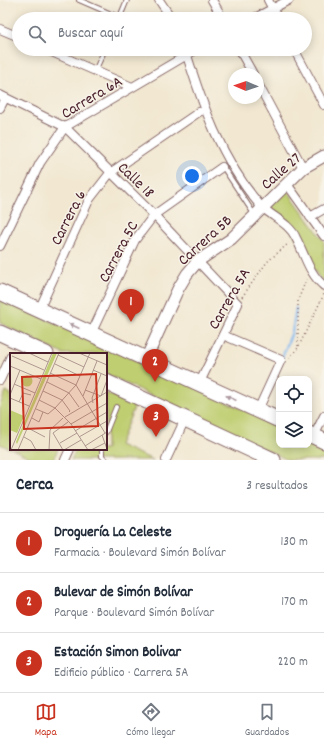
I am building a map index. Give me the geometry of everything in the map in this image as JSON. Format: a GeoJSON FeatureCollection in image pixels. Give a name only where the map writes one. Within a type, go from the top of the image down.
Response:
{"type":"FeatureCollection","features":[{"type":"Feature","properties":{"kind":"highway"},"geometry":{"type":"LineString","coordinates":[[0,292],[276,419]]}},
{"type":"Feature","properties":{"kind":"highway"},"geometry":{"type":"LineString","coordinates":[[0,333],[14,350],[38,353]]}},
{"type":"Feature","properties":{"kind":"highway"},"geometry":{"type":"LineString","coordinates":[[107,382],[273,460]]}},
{"type":"Feature","properties":{"kind":"street"},"geometry":{"type":"LineString","coordinates":[[159,0],[167,12]]}},
{"type":"Feature","properties":{"kind":"street"},"geometry":{"type":"LineString","coordinates":[[212,0],[219,12]]}},
{"type":"Feature","properties":{"kind":"street"},"geometry":{"type":"LineString","coordinates":[[268,0],[274,12]]}},
{"type":"Feature","properties":{"kind":"street"},"geometry":{"type":"LineString","coordinates":[[267,12],[289,0]]}},
{"type":"Feature","properties":{"kind":"street"},"geometry":{"type":"LineString","coordinates":[[0,29],[12,34]]}},
{"type":"Feature","properties":{"kind":"street"},"geometry":{"type":"LineString","coordinates":[[61,56],[132,87]]}},
{"type":"Feature","properties":{"kind":"street","name":"Carrera 6A"},"geometry":{"type":"LineString","coordinates":[[0,246],[40,163],[65,127],[132,87],[179,56]]}},
{"type":"Feature","properties":{"kind":"street"},"geometry":{"type":"LineString","coordinates":[[186,56],[204,108],[216,136],[240,180],[261,209],[283,223],[296,237],[312,272],[324,286]]}},
{"type":"Feature","properties":{"kind":"street"},"geometry":{"type":"LineString","coordinates":[[243,56],[250,68]]}},
{"type":"Feature","properties":{"kind":"street"},"geometry":{"type":"LineString","coordinates":[[298,56],[324,105]]}},
{"type":"Feature","properties":{"kind":"street"},"geometry":{"type":"LineString","coordinates":[[264,95],[303,168]]}},
{"type":"Feature","properties":{"kind":"street"},"geometry":{"type":"LineString","coordinates":[[0,108],[3,97]]}},
{"type":"Feature","properties":{"kind":"street","name":"Calle 18"},"geometry":{"type":"LineString","coordinates":[[3,97],[65,127],[154,215],[238,304]]}},
{"type":"Feature","properties":{"kind":"street","name":"Carrera 6"},"geometry":{"type":"LineString","coordinates":[[39,310],[89,200],[110,173],[198,112]]}},
{"type":"Feature","properties":{"kind":"street","name":"Calle 27"},"geometry":{"type":"LineString","coordinates":[[261,209],[303,168],[324,156]]}},
{"type":"Feature","properties":{"kind":"street","name":"Carrera 5C"},"geometry":{"type":"LineString","coordinates":[[91,334],[135,240],[154,215],[222,166]]}},
{"type":"Feature","properties":{"kind":"street"},"geometry":{"type":"LineString","coordinates":[[287,184],[324,236]]}},
{"type":"Feature","properties":{"kind":"street","name":"Carrera 5B"},"geometry":{"type":"LineString","coordinates":[[146,359],[178,289],[187,274],[198,261],[230,239],[261,209]]}},
{"type":"Feature","properties":{"kind":"street"},"geometry":{"type":"LineString","coordinates":[[310,217],[324,210]]}},
{"type":"Feature","properties":{"kind":"street","name":"Carrera 5A"},"geometry":{"type":"LineString","coordinates":[[199,384],[238,304]]}},
{"type":"Feature","properties":{"kind":"street"},"geometry":{"type":"LineString","coordinates":[[223,335],[281,360],[258,410]]}},
{"type":"Feature","properties":{"kind":"street"},"geometry":{"type":"LineString","coordinates":[[0,380],[10,359]]}},
{"type":"Feature","properties":{"kind":"street"},"geometry":{"type":"LineString","coordinates":[[316,437],[324,416]]}},
{"type":"Feature","properties":{"kind":"street"},"geometry":{"type":"LineString","coordinates":[[166,460],[185,419]]}},
{"type":"Feature","properties":{"kind":"street"},"geometry":{"type":"LineString","coordinates":[[65,460],[70,450]]}},
{"type":"Feature","properties":{"kind":"lane"},"geometry":{"type":"LineString","coordinates":[[79,0],[106,12]]}},
{"type":"Feature","properties":{"kind":"lane"},"geometry":{"type":"LineString","coordinates":[[123,12],[127,0]]}},
{"type":"Feature","properties":{"kind":"lane"},"geometry":{"type":"LineString","coordinates":[[95,71],[102,56]]}},
{"type":"Feature","properties":{"kind":"lane"},"geometry":{"type":"LineString","coordinates":[[222,166],[261,209]]}},
{"type":"Feature","properties":{"kind":"lane"},"geometry":{"type":"LineString","coordinates":[[107,430],[116,407]]}},
{"type":"Feature","properties":{"kind":"lane"},"geometry":{"type":"LineString","coordinates":[[102,450],[102,456],[106,460]]}},
{"type":"Feature","properties":{"kind":"path","name":"Carrera 5A"},"geometry":{"type":"LineString","coordinates":[[238,304],[267,262],[296,237]]}},
{"type":"Feature","properties":{"kind":"path"},"geometry":{"type":"LineString","coordinates":[[298,348],[298,300],[301,290],[312,272]]}},
{"type":"Feature","properties":{"kind":"path"},"geometry":{"type":"LineString","coordinates":[[281,360],[290,358],[298,348],[324,294]]}},
{"type":"Feature","properties":{"kind":"green space"},"geometry":{"type":"Polygon","coordinates":[[[287,190],[324,241],[324,282],[318,276],[286,221],[270,208],[287,190]]]}},
{"type":"Feature","properties":{"kind":"green space"},"geometry":{"type":"Polygon","coordinates":[[[0,298],[276,425],[276,448],[312,448],[312,441],[324,447],[324,460],[288,460],[107,374],[107,353],[61,353],[0,323],[0,298]]]}},
{"type":"Feature","properties":{"kind":"green space"},"geometry":{"type":"Polygon","coordinates":[[[6,391],[10,393],[10,449],[0,444],[0,405],[6,391]]]}},
{"type":"Feature","properties":{"kind":"green space"},"geometry":{"type":"Polygon","coordinates":[[[107,393],[135,405],[119,445],[153,460],[71,460],[76,450],[107,450],[107,393]]]}},
{"type":"Feature","properties":{"kind":"green space"},"geometry":{"type":"Polygon","coordinates":[[[14,450],[58,450],[53,460],[36,460],[14,450]]]}},
{"type":"Feature","properties":{"kind":"waterway"},"geometry":{"type":"LineString","coordinates":[[282,358],[292,332],[296,308]]}},
{"type":"Feature","properties":{"kind":"place","name":"Droguería La Celeste"},"geometry":{"type":"Point","coordinates":[131,322]}},
{"type":"Feature","properties":{"kind":"place","name":"Bulevar de Simón Bolívar"},"geometry":{"type":"Point","coordinates":[155,382]}},
{"type":"Feature","properties":{"kind":"place","name":"Estación Simon Bolivar"},"geometry":{"type":"Point","coordinates":[156,437]}}]}
